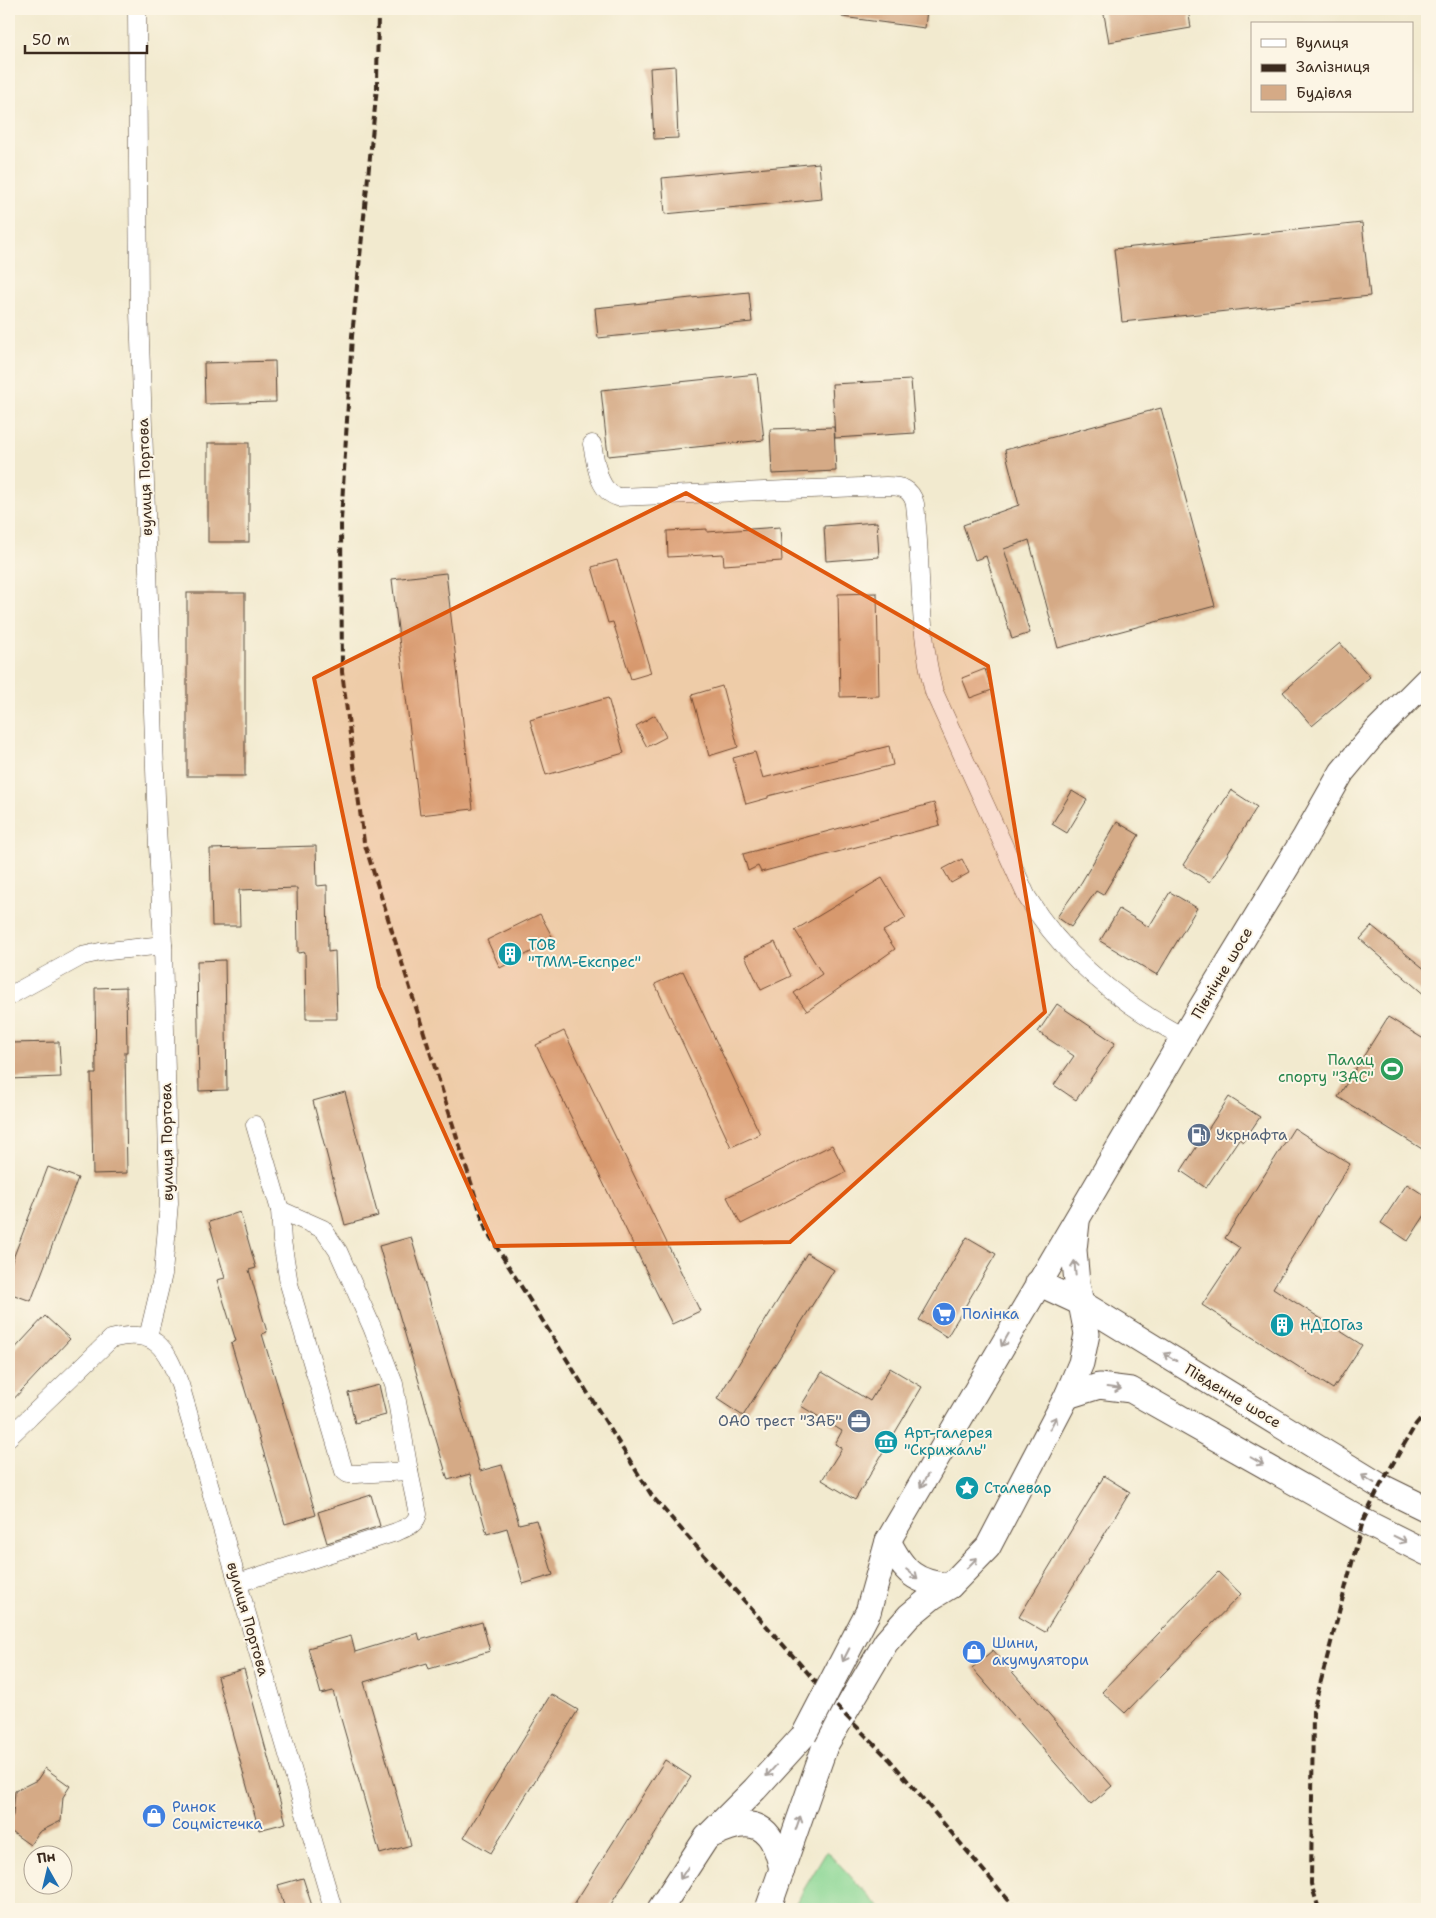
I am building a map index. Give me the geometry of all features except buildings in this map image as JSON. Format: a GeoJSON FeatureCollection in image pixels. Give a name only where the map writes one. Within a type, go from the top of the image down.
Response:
{"type":"FeatureCollection","features":[{"type":"Feature","properties":{"kind":"main road","name":"Північне шосе"},"geometry":{"type":"LineString","coordinates":[[814,1740],[868,1612],[888,1542],[1183,1037],[1342,772],[1378,729],[1427,680]]}},
{"type":"Feature","properties":{"kind":"main road"},"geometry":{"type":"LineString","coordinates":[[660,1909],[707,1837],[754,1789],[814,1740],[896,1630],[909,1616],[932,1597],[950,1586],[988,1547],[1067,1396],[1080,1363],[1087,1334],[1077,1283],[1074,1250],[1078,1216]]}},
{"type":"Feature","properties":{"kind":"main road","name":"Південне шосе"},"geometry":{"type":"LineString","coordinates":[[1038,1283],[1081,1303],[1380,1486],[1427,1509]]}},
{"type":"Feature","properties":{"kind":"main road"},"geometry":{"type":"LineString","coordinates":[[1067,1396],[1098,1386],[1131,1390],[1363,1521],[1427,1553]]}},
{"type":"Feature","properties":{"kind":"main road"},"geometry":{"type":"LineString","coordinates":[[888,1542],[899,1562],[919,1580],[950,1586]]}},
{"type":"Feature","properties":{"kind":"main road"},"geometry":{"type":"LineString","coordinates":[[768,1909],[782,1870],[814,1740]]}},
{"type":"Feature","properties":{"kind":"main road"},"geometry":{"type":"LineString","coordinates":[[707,1837],[725,1828],[736,1826],[759,1827],[769,1833],[774,1841],[782,1870]]}},
{"type":"Feature","properties":{"kind":"street","name":"вулиця Портова"},"geometry":{"type":"LineString","coordinates":[[137,9],[139,312],[157,826],[163,944],[169,1203],[163,1274],[148,1337],[160,1346],[172,1362],[333,1909]]}},
{"type":"Feature","properties":{"kind":"street"},"geometry":{"type":"LineString","coordinates":[[592,444],[603,487],[618,497],[886,486],[902,488],[913,496],[923,633],[927,664],[934,692],[1027,897],[1042,922],[1058,942],[1093,976],[1150,1019],[1183,1037]]}},
{"type":"Feature","properties":{"kind":"street"},"geometry":{"type":"LineString","coordinates":[[9,996],[82,956],[163,944]]}},
{"type":"Feature","properties":{"kind":"street"},"geometry":{"type":"LineString","coordinates":[[255,1125],[280,1210],[282,1241],[290,1284],[344,1471],[352,1474],[409,1471]]}},
{"type":"Feature","properties":{"kind":"street"},"geometry":{"type":"LineString","coordinates":[[238,1582],[396,1532],[408,1527],[417,1519],[418,1514],[394,1384],[372,1327],[338,1251],[323,1229],[280,1210]]}},
{"type":"Feature","properties":{"kind":"street"},"geometry":{"type":"LineString","coordinates":[[9,1438],[112,1339],[128,1335],[148,1337]]}},
{"type":"Feature","properties":{"kind":"highlighted area"},"geometry":{"type":"Polygon","coordinates":[[[686,493],[988,666],[1045,1012],[790,1242],[495,1246],[379,987],[314,678],[686,493]]]}},
{"type":"Feature","properties":{"kind":"green space"},"geometry":{"type":"Polygon","coordinates":[[[827,1851],[881,1909],[792,1909],[827,1851]]]}},
{"type":"Feature","properties":{"kind":"railway"},"geometry":{"type":"LineString","coordinates":[[378,9],[377,87],[352,336],[341,521],[342,672],[364,842],[486,1230],[652,1496],[844,1714],[890,1760],[1016,1909]]}},
{"type":"Feature","properties":{"kind":"railway"},"geometry":{"type":"LineString","coordinates":[[1319,1909],[1311,1884],[1313,1711],[1363,1521],[1380,1486],[1416,1424],[1427,1411]]}},
{"type":"Feature","properties":{"kind":"place","name":"ТОВ \"ТММ-Експрес\""},"geometry":{"type":"Point","coordinates":[510,954]}},
{"type":"Feature","properties":{"kind":"place","name":"Палац спорту \"ЗАС\""},"geometry":{"type":"Point","coordinates":[1392,1069]}},
{"type":"Feature","properties":{"kind":"place","name":"Укрнафта"},"geometry":{"type":"Point","coordinates":[1199,1135]}},
{"type":"Feature","properties":{"kind":"place","name":"Полінка"},"geometry":{"type":"Point","coordinates":[944,1314]}},
{"type":"Feature","properties":{"kind":"place","name":"НДІОГаз"},"geometry":{"type":"Point","coordinates":[1282,1325]}},
{"type":"Feature","properties":{"kind":"place","name":"ОАО трест \"ЗАБ\""},"geometry":{"type":"Point","coordinates":[859,1421]}},
{"type":"Feature","properties":{"kind":"place","name":"Арт-галерея \"Скрижаль\""},"geometry":{"type":"Point","coordinates":[886,1442]}},
{"type":"Feature","properties":{"kind":"place","name":"Сталевар"},"geometry":{"type":"Point","coordinates":[967,1488]}},
{"type":"Feature","properties":{"kind":"place","name":"Шини, акумулятори"},"geometry":{"type":"Point","coordinates":[974,1652]}},
{"type":"Feature","properties":{"kind":"place","name":"Ринок Соцмістечка"},"geometry":{"type":"Point","coordinates":[154,1816]}}]}
